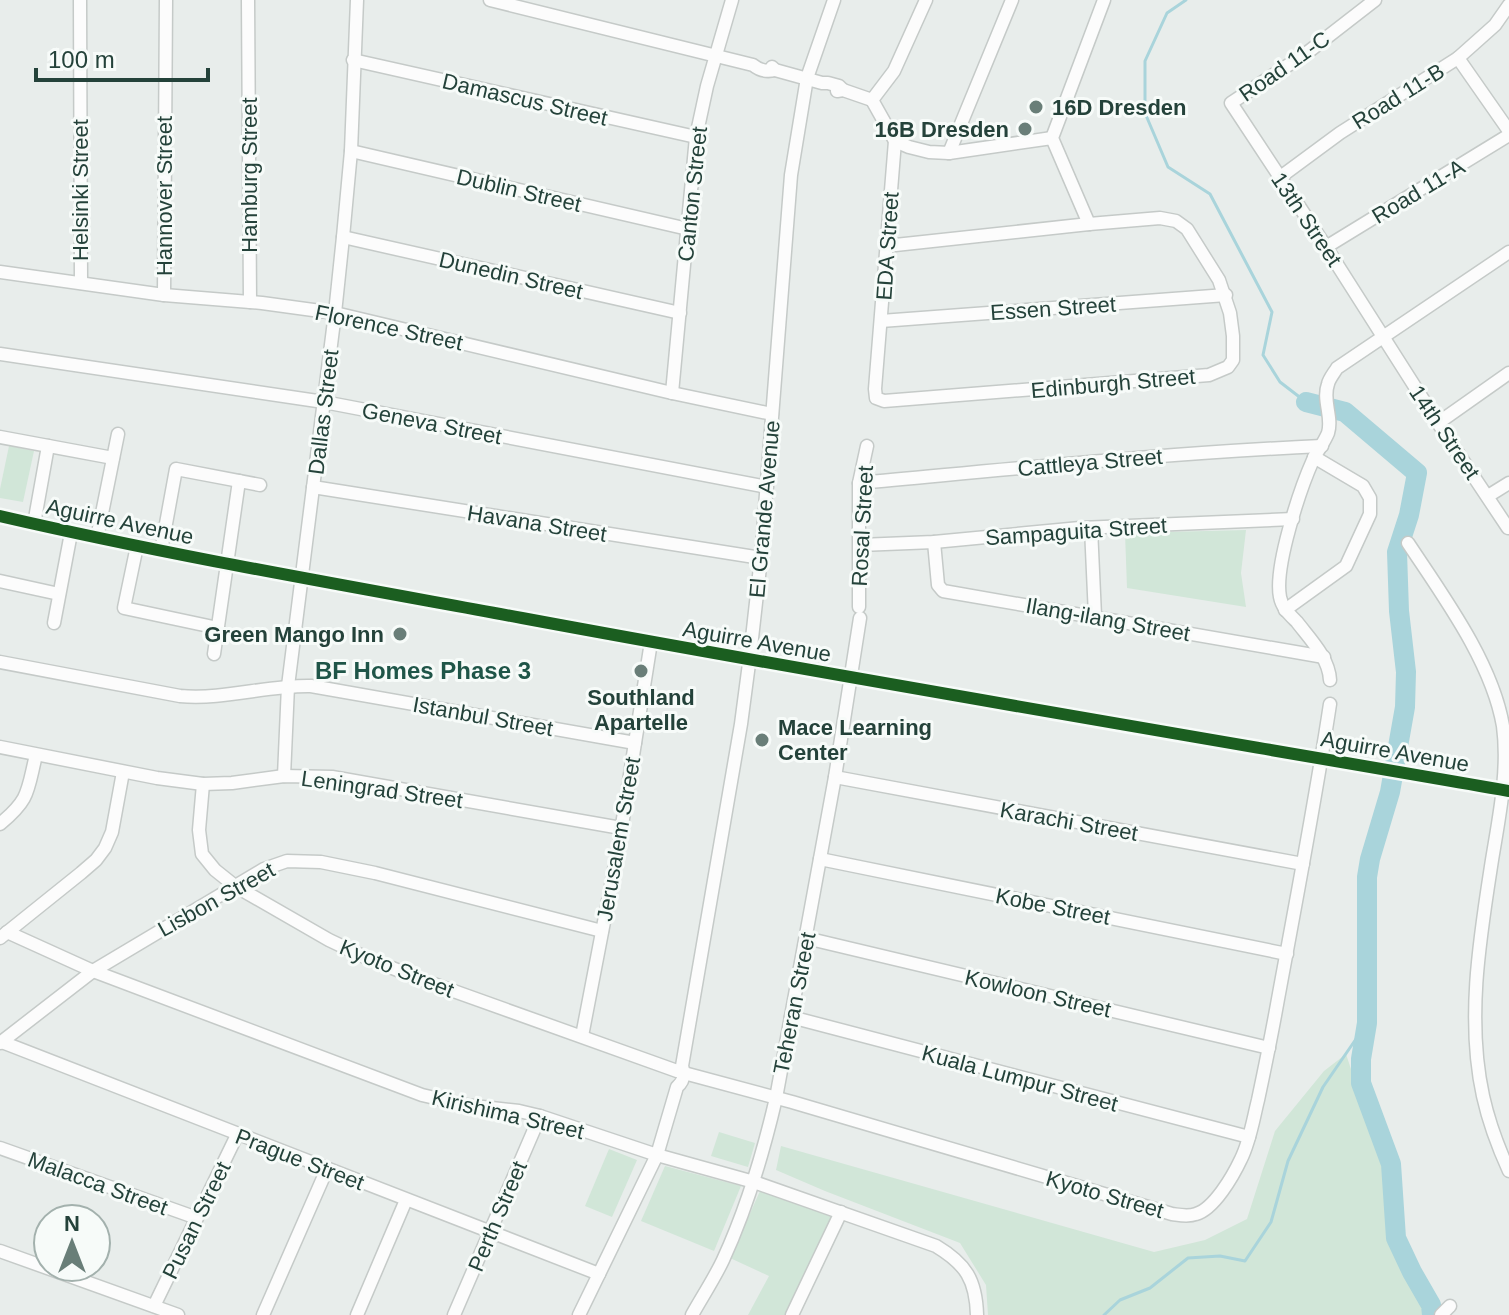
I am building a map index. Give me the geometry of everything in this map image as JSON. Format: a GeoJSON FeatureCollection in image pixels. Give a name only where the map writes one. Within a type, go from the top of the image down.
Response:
{"type":"FeatureCollection","features":[{"type":"Feature","properties":{"kind":"street","name":"Helsinki Street"},"geometry":{"type":"LineString","coordinates":[[80,0],[81,283]]}},
{"type":"Feature","properties":{"kind":"street","name":"Hannover Street"},"geometry":{"type":"LineString","coordinates":[[164,295],[166,0]]}},
{"type":"Feature","properties":{"kind":"street","name":"Hamburg Street"},"geometry":{"type":"LineString","coordinates":[[248,0],[250,302]]}},
{"type":"Feature","properties":{"kind":"street","name":"Dallas Street"},"geometry":{"type":"LineString","coordinates":[[284,776],[288,686],[343,237],[351,151],[357,0]]}},
{"type":"Feature","properties":{"kind":"street"},"geometry":{"type":"LineString","coordinates":[[490,0],[753,65],[759,63],[822,83],[827,88],[872,100],[895,141],[929,152],[949,153],[1052,138]]}},
{"type":"Feature","properties":{"kind":"street","name":"Canton Street"},"geometry":{"type":"LineString","coordinates":[[672,393],[696,137],[732,0]]}},
{"type":"Feature","properties":{"kind":"street","name":"El Grande Avenue"},"geometry":{"type":"LineString","coordinates":[[579,1315],[657,1155],[677,1087],[682,1083],[681,1070],[750,660],[791,175],[807,78],[834,0]]}},
{"type":"Feature","properties":{"kind":"street"},"geometry":{"type":"LineString","coordinates":[[872,100],[894,71],[926,0]]}},
{"type":"Feature","properties":{"kind":"street"},"geometry":{"type":"LineString","coordinates":[[949,153],[1012,0]]}},
{"type":"Feature","properties":{"kind":"street"},"geometry":{"type":"LineString","coordinates":[[1089,224],[1052,138],[1104,0]]}},
{"type":"Feature","properties":{"kind":"street","name":"Road 11-C"},"geometry":{"type":"LineString","coordinates":[[1231,103],[1308,52],[1375,0]]}},
{"type":"Feature","properties":{"kind":"street","name":"Road 11-B"},"geometry":{"type":"LineString","coordinates":[[1279,178],[1340,133],[1458,58],[1495,25],[1509,5]]}},
{"type":"Feature","properties":{"kind":"street"},"geometry":{"type":"LineString","coordinates":[[1458,58],[1509,133]]}},
{"type":"Feature","properties":{"kind":"street","name":"Damascus Street"},"geometry":{"type":"LineString","coordinates":[[353,60],[696,137]]}},
{"type":"Feature","properties":{"kind":"street","name":"13th Street"},"geometry":{"type":"LineString","coordinates":[[1231,103],[1382,336]]}},
{"type":"Feature","properties":{"kind":"street","name":"Road 11-A"},"geometry":{"type":"LineString","coordinates":[[1326,247],[1509,133]]}},
{"type":"Feature","properties":{"kind":"street","name":"EDA Street"},"geometry":{"type":"LineString","coordinates":[[876,398],[895,141]]}},
{"type":"Feature","properties":{"kind":"street","name":"Dublin Street"},"geometry":{"type":"LineString","coordinates":[[351,151],[688,229]]}},
{"type":"Feature","properties":{"kind":"street","name":"Edinburgh Street"},"geometry":{"type":"LineString","coordinates":[[876,398],[884,401],[1209,375],[1228,367],[1233,360],[1233,336],[1226,295],[1187,229],[1176,221],[1160,218],[1089,224],[886,246]]}},
{"type":"Feature","properties":{"kind":"street","name":"Dunedin Street"},"geometry":{"type":"LineString","coordinates":[[343,237],[680,313]]}},
{"type":"Feature","properties":{"kind":"street"},"geometry":{"type":"LineString","coordinates":[[1330,680],[1324,657],[1285,610],[1280,598],[1279,579],[1293,519],[1330,426],[1326,399],[1328,384],[1337,368],[1509,252]]}},
{"type":"Feature","properties":{"kind":"street","name":"Florence Street"},"geometry":{"type":"LineString","coordinates":[[0,272],[164,295],[335,313],[772,414]]}},
{"type":"Feature","properties":{"kind":"street","name":"Essen Street"},"geometry":{"type":"LineString","coordinates":[[881,321],[1226,295]]}},
{"type":"Feature","properties":{"kind":"street","name":"14th Street"},"geometry":{"type":"LineString","coordinates":[[1382,336],[1508,528]]}},
{"type":"Feature","properties":{"kind":"street","name":"Geneva Street"},"geometry":{"type":"LineString","coordinates":[[0,354],[324,402],[767,487]]}},
{"type":"Feature","properties":{"kind":"street"},"geometry":{"type":"LineString","coordinates":[[1438,423],[1509,373]]}},
{"type":"Feature","properties":{"kind":"street"},"geometry":{"type":"LineString","coordinates":[[97,538],[118,434]]}},
{"type":"Feature","properties":{"kind":"street"},"geometry":{"type":"LineString","coordinates":[[0,437],[113,458]]}},
{"type":"Feature","properties":{"kind":"street"},"geometry":{"type":"LineString","coordinates":[[34,524],[48,446]]}},
{"type":"Feature","properties":{"kind":"street","name":"Rosal Street"},"geometry":{"type":"LineString","coordinates":[[850,678],[859,612],[859,483],[867,446]]}},
{"type":"Feature","properties":{"kind":"street","name":"Cattleya Street"},"geometry":{"type":"LineString","coordinates":[[859,483],[1246,450],[1318,452]]}},
{"type":"Feature","properties":{"kind":"street"},"geometry":{"type":"LineString","coordinates":[[1285,610],[1346,566],[1370,514],[1370,498],[1363,486],[1318,452]]}},
{"type":"Feature","properties":{"kind":"street"},"geometry":{"type":"LineString","coordinates":[[161,551],[176,469],[260,485]]}},
{"type":"Feature","properties":{"kind":"street"},"geometry":{"type":"LineString","coordinates":[[214,654],[239,481]]}},
{"type":"Feature","properties":{"kind":"street"},"geometry":{"type":"LineString","coordinates":[[1488,496],[1509,483]]}},
{"type":"Feature","properties":{"kind":"street","name":"Havana Street"},"geometry":{"type":"LineString","coordinates":[[313,487],[761,558]]}},
{"type":"Feature","properties":{"kind":"street","name":"Aguirre Avenue"},"geometry":{"type":"LineString","coordinates":[[0,516],[227,564],[651,642],[1506,790]]}},
{"type":"Feature","properties":{"kind":"street","name":"Sampaguita Street"},"geometry":{"type":"LineString","coordinates":[[860,545],[934,542],[1091,528],[1293,519]]}},
{"type":"Feature","properties":{"kind":"street"},"geometry":{"type":"LineString","coordinates":[[1091,528],[1095,616]]}},
{"type":"Feature","properties":{"kind":"street"},"geometry":{"type":"LineString","coordinates":[[54,623],[71,533]]}},
{"type":"Feature","properties":{"kind":"street","name":"Ilang-ilang Street"},"geometry":{"type":"LineString","coordinates":[[934,542],[938,585],[943,591],[1324,657]]}},
{"type":"Feature","properties":{"kind":"street"},"geometry":{"type":"LineString","coordinates":[[1408,543],[1471,643],[1503,725],[1506,790],[1483,918],[1476,1025],[1482,1093],[1495,1139],[1509,1171]]}},
{"type":"Feature","properties":{"kind":"street"},"geometry":{"type":"LineString","coordinates":[[137,546],[124,608],[218,628]]}},
{"type":"Feature","properties":{"kind":"street"},"geometry":{"type":"LineString","coordinates":[[0,581],[59,594]]}},
{"type":"Feature","properties":{"kind":"street","name":"Jerusalem Street"},"geometry":{"type":"LineString","coordinates":[[582,1036],[621,828],[651,642]]}},
{"type":"Feature","properties":{"kind":"street","name":"Istanbul Street"},"geometry":{"type":"LineString","coordinates":[[0,662],[202,698],[288,686],[311,686],[635,743]]}},
{"type":"Feature","properties":{"kind":"street","name":"Teheran Street"},"geometry":{"type":"LineString","coordinates":[[692,1315],[723,1261],[754,1182],[776,1098],[835,777],[850,678]]}},
{"type":"Feature","properties":{"kind":"street","name":"Kyoto Street"},"geometry":{"type":"LineString","coordinates":[[203,784],[199,830],[202,854],[215,870],[235,886],[367,958],[681,1070],[1184,1216],[1196,1215],[1217,1198],[1242,1158],[1249,1137],[1287,954],[1330,704]]}},
{"type":"Feature","properties":{"kind":"street","name":"Leningrad Street"},"geometry":{"type":"LineString","coordinates":[[0,747],[123,772],[203,784],[284,776],[359,781],[621,828]]}},
{"type":"Feature","properties":{"kind":"street"},"geometry":{"type":"LineString","coordinates":[[0,824],[18,809],[26,797],[36,755]]}},
{"type":"Feature","properties":{"kind":"street"},"geometry":{"type":"LineString","coordinates":[[3,935],[89,866],[105,848],[112,832],[123,772]]}},
{"type":"Feature","properties":{"kind":"street","name":"Karachi Street"},"geometry":{"type":"LineString","coordinates":[[835,777],[1303,864]]}},
{"type":"Feature","properties":{"kind":"street","name":"Kobe Street"},"geometry":{"type":"LineString","coordinates":[[820,859],[1287,954]]}},
{"type":"Feature","properties":{"kind":"street","name":"Lisbon Street"},"geometry":{"type":"LineString","coordinates":[[1,1042],[93,971],[274,864],[296,860],[321,862],[375,873],[602,931]]}},
{"type":"Feature","properties":{"kind":"street","name":"Kirishima Street"},"geometry":{"type":"LineString","coordinates":[[3,935],[422,1095],[540,1116],[657,1155],[754,1182],[936,1246],[953,1256],[968,1273],[975,1289],[977,1315]]}},
{"type":"Feature","properties":{"kind":"street","name":"Kowloon Street"},"geometry":{"type":"LineString","coordinates":[[806,938],[1269,1048]]}},
{"type":"Feature","properties":{"kind":"street","name":"Kuala Lumpur Street"},"geometry":{"type":"LineString","coordinates":[[791,1017],[1249,1137]]}},
{"type":"Feature","properties":{"kind":"street","name":"Prague Street"},"geometry":{"type":"LineString","coordinates":[[1,1042],[599,1274]]}},
{"type":"Feature","properties":{"kind":"street","name":"Perth Street"},"geometry":{"type":"LineString","coordinates":[[454,1315],[540,1116]]}},
{"type":"Feature","properties":{"kind":"street","name":"Pusan Street"},"geometry":{"type":"LineString","coordinates":[[154,1306],[237,1135]]}},
{"type":"Feature","properties":{"kind":"street","name":"Malacca Street"},"geometry":{"type":"LineString","coordinates":[[0,1148],[197,1218]]}},
{"type":"Feature","properties":{"kind":"street"},"geometry":{"type":"LineString","coordinates":[[263,1315],[327,1169]]}},
{"type":"Feature","properties":{"kind":"street"},"geometry":{"type":"LineString","coordinates":[[357,1315],[406,1200]]}},
{"type":"Feature","properties":{"kind":"street"},"geometry":{"type":"LineString","coordinates":[[792,1315],[841,1212]]}},
{"type":"Feature","properties":{"kind":"street"},"geometry":{"type":"LineString","coordinates":[[0,1251],[178,1315]]}},
{"type":"Feature","properties":{"kind":"green space"},"geometry":{"type":"Polygon","coordinates":[[[9,446],[34,451],[23,502],[0,498],[9,446]]]}},
{"type":"Feature","properties":{"kind":"green space"},"geometry":{"type":"Polygon","coordinates":[[[1246,530],[1241,573],[1246,607],[1127,588],[1125,533],[1246,530]]]}},
{"type":"Feature","properties":{"kind":"green space"},"geometry":{"type":"Polygon","coordinates":[[[1346,1054],[1383,1166],[1388,1241],[1431,1305],[1432,1315],[988,1315],[986,1285],[960,1243],[776,1170],[781,1146],[1154,1252],[1205,1240],[1247,1219],[1275,1131],[1324,1071],[1346,1054]]]}},
{"type":"Feature","properties":{"kind":"green space"},"geometry":{"type":"Polygon","coordinates":[[[719,1132],[755,1143],[748,1167],[711,1156],[719,1132]]]}},
{"type":"Feature","properties":{"kind":"green space"},"geometry":{"type":"Polygon","coordinates":[[[609,1149],[637,1160],[612,1217],[585,1206],[609,1149]]]}},
{"type":"Feature","properties":{"kind":"green space"},"geometry":{"type":"Polygon","coordinates":[[[665,1166],[741,1186],[714,1251],[641,1221],[665,1166]]]}},
{"type":"Feature","properties":{"kind":"green space"},"geometry":{"type":"Polygon","coordinates":[[[760,1191],[832,1216],[785,1315],[748,1315],[769,1276],[730,1258],[760,1191]]]}},
{"type":"Feature","properties":{"kind":"waterway"},"geometry":{"type":"LineString","coordinates":[[1186,0],[1167,13],[1145,61],[1145,113],[1168,167],[1210,194],[1272,312],[1263,355],[1280,382],[1306,402]]}},
{"type":"Feature","properties":{"kind":"waterway"},"geometry":{"type":"LineString","coordinates":[[1306,402],[1345,412],[1417,473],[1409,515],[1397,552],[1399,611],[1406,672],[1405,707],[1390,792],[1367,877],[1367,1023],[1361,1083],[1391,1164],[1396,1238],[1431,1305],[1432,1315]]}},
{"type":"Feature","properties":{"kind":"waterway"},"geometry":{"type":"LineString","coordinates":[[1104,1315],[1120,1300],[1150,1288],[1188,1258],[1220,1256],[1245,1261],[1271,1222],[1288,1161],[1323,1087],[1367,1023]]}},
{"type":"Feature","properties":{"kind":"cycle path"},"geometry":{"type":"LineString","coordinates":[[0,516],[195,557],[645,641],[1509,791]]}},
{"type":"Feature","properties":{"kind":"place","name":"16D Dresden"},"geometry":{"type":"Point","coordinates":[1036,107]}},
{"type":"Feature","properties":{"kind":"place","name":"16B Dresden"},"geometry":{"type":"Point","coordinates":[1025,129]}},
{"type":"Feature","properties":{"kind":"place","name":"Green Mango Inn"},"geometry":{"type":"Point","coordinates":[400,634]}},
{"type":"Feature","properties":{"kind":"place","name":"Southland Apartelle"},"geometry":{"type":"Point","coordinates":[641,671]}},
{"type":"Feature","properties":{"kind":"place","name":"Mace Learning Center"},"geometry":{"type":"Point","coordinates":[762,740]}},
{"type":"Feature","properties":{"kind":"district","name":"BF Homes Phase 3"},"geometry":{"type":"Point","coordinates":[423,671]}}]}
